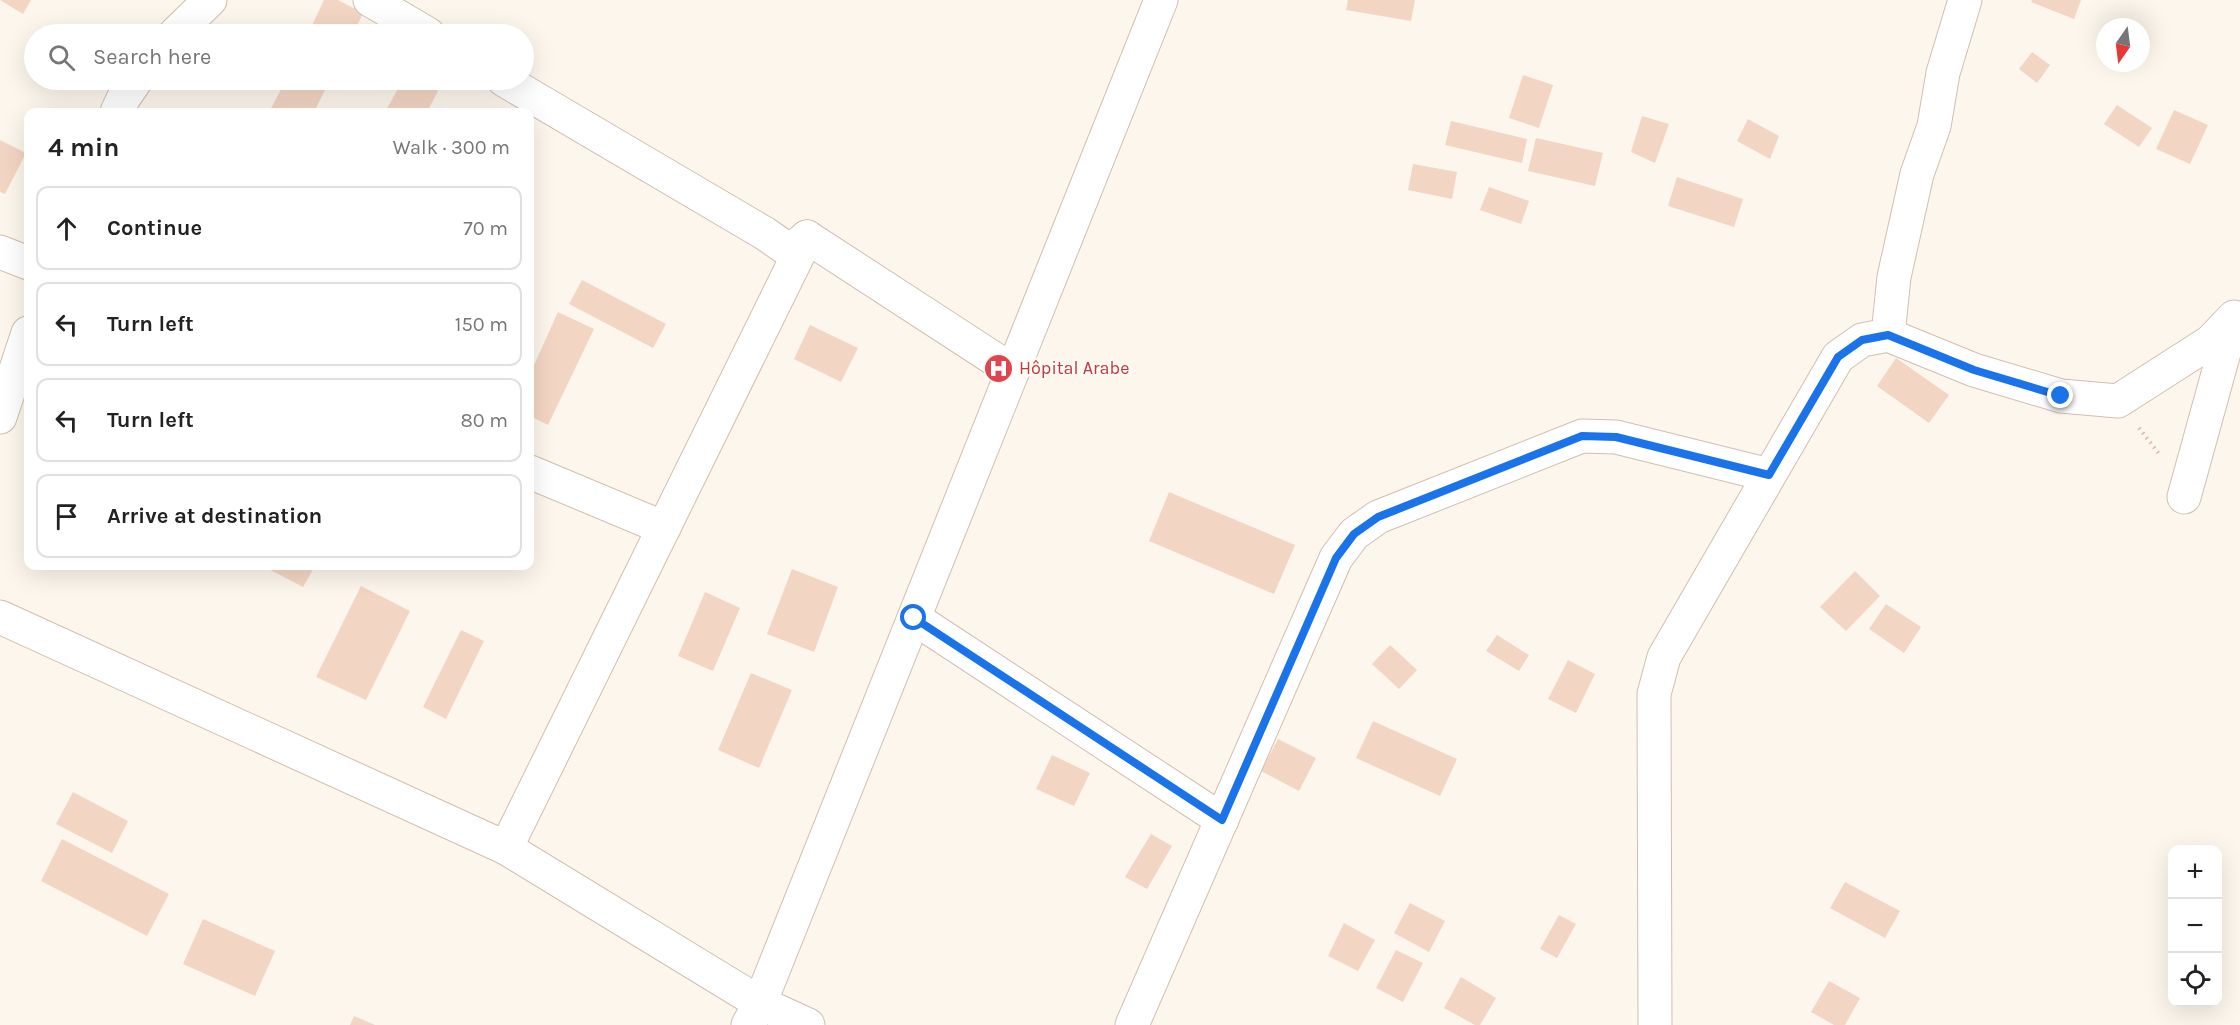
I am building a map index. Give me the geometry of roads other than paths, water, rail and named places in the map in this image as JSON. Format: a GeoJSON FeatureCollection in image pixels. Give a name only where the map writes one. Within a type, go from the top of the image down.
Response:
{"type":"FeatureCollection","features":[{"type":"Feature","properties":{"kind":"street"},"geometry":{"type":"LineString","coordinates":[[185,24],[210,0]]}},
{"type":"Feature","properties":{"kind":"street"},"geometry":{"type":"LineString","coordinates":[[370,0],[411,24]]}},
{"type":"Feature","properties":{"kind":"street"},"geometry":{"type":"LineString","coordinates":[[754,1014],[1161,0]]}},
{"type":"Feature","properties":{"kind":"street"},"geometry":{"type":"LineString","coordinates":[[1888,335],[1894,277],[1917,174],[1934,126],[1943,74],[1965,0]]}},
{"type":"Feature","properties":{"kind":"street"},"geometry":{"type":"LineString","coordinates":[[119,108],[129,90]]}},
{"type":"Feature","properties":{"kind":"street"},"geometry":{"type":"LineString","coordinates":[[521,90],[764,233],[790,251],[807,237]]}},
{"type":"Feature","properties":{"kind":"street"},"geometry":{"type":"LineString","coordinates":[[807,237],[1013,371]]}},
{"type":"Feature","properties":{"kind":"street"},"geometry":{"type":"LineString","coordinates":[[506,848],[807,237]]}},
{"type":"Feature","properties":{"kind":"street"},"geometry":{"type":"LineString","coordinates":[[0,252],[24,261]]}},
{"type":"Feature","properties":{"kind":"street"},"geometry":{"type":"LineString","coordinates":[[1655,1025],[1654,694],[1664,657],[1838,357],[1862,340],[1888,335],[1974,370],[2061,396],[2118,401],[2210,342],[2237,311]]}},
{"type":"Feature","properties":{"kind":"street"},"geometry":{"type":"LineString","coordinates":[[2184,491],[2237,311]]}},
{"type":"Feature","properties":{"kind":"street"},"geometry":{"type":"LineString","coordinates":[[0,417],[24,345]]}},
{"type":"Feature","properties":{"kind":"street"},"geometry":{"type":"LineString","coordinates":[[1132,1025],[1336,558],[1354,534],[1378,517],[1582,436],[1616,437],[1769,475]]}},
{"type":"Feature","properties":{"kind":"street"},"geometry":{"type":"LineString","coordinates":[[534,474],[663,528]]}},
{"type":"Feature","properties":{"kind":"street"},"geometry":{"type":"LineString","coordinates":[[0,617],[506,848],[754,1014],[808,1025]]}},
{"type":"Feature","properties":{"kind":"street"},"geometry":{"type":"LineString","coordinates":[[914,618],[1222,820]]}},
{"type":"Feature","properties":{"kind":"place","name":"Hôpital Arabe"},"geometry":{"type":"Point","coordinates":[998,368]}}]}
